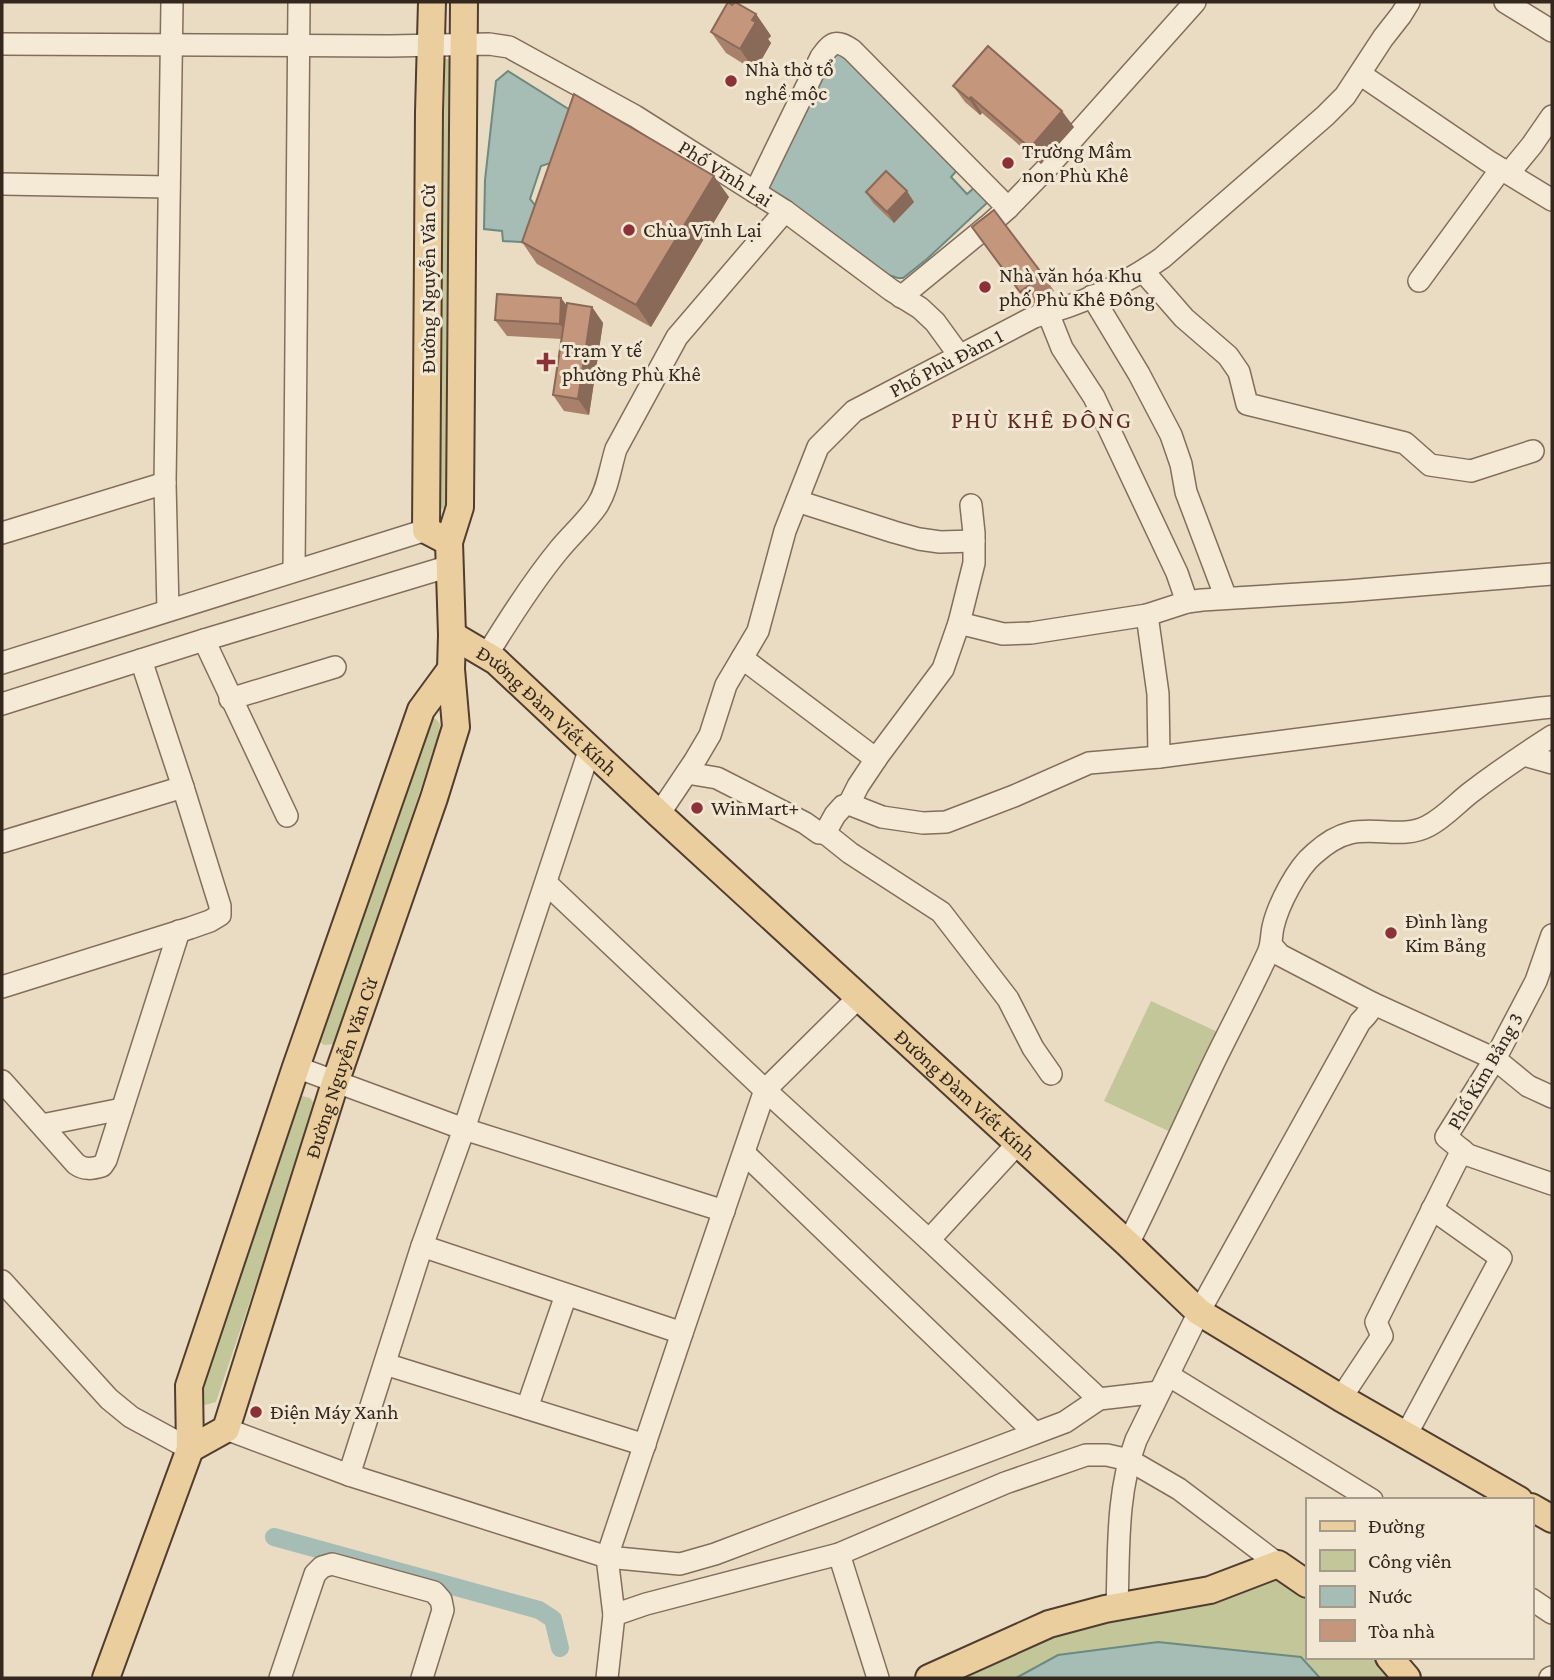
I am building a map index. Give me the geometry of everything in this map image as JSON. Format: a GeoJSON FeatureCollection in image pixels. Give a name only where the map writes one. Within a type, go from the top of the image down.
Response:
{"type":"FeatureCollection","features":[{"type":"Feature","properties":{"kind":"main road","name":"Đường Nguyễn Văn Cừ"},"geometry":{"type":"LineString","coordinates":[[226,1429],[336,1080],[456,727],[451,669],[452,635],[442,546],[429,112],[432,2]]}},
{"type":"Feature","properties":{"kind":"main road","name":"Đường Nguyễn Văn Cừ"},"geometry":{"type":"LineString","coordinates":[[442,546],[460,507],[464,2]]}},
{"type":"Feature","properties":{"kind":"main road","name":"Đường Đàm Viết Kính"},"geometry":{"type":"LineString","coordinates":[[452,635],[496,661],[1199,1312],[1341,1398],[1516,1498]]}},
{"type":"Feature","properties":{"kind":"main road","name":"Đường Nguyễn Văn Cừ"},"geometry":{"type":"LineString","coordinates":[[106,1678],[190,1449],[189,1386],[296,1067],[421,710],[451,669]]}},
{"type":"Feature","properties":{"kind":"main road"},"geometry":{"type":"LineString","coordinates":[[190,1449],[226,1429]]}},
{"type":"Feature","properties":{"kind":"main road"},"geometry":{"type":"LineString","coordinates":[[1533,1508],[1552,1519]]}},
{"type":"Feature","properties":{"kind":"main road"},"geometry":{"type":"LineString","coordinates":[[929,1678],[1049,1624],[1117,1607],[1210,1590],[1278,1564],[1306,1583]]}},
{"type":"Feature","properties":{"kind":"main road"},"geometry":{"type":"LineString","coordinates":[[1391,1659],[1407,1678]]}},
{"type":"Feature","properties":{"kind":"street"},"geometry":{"type":"LineString","coordinates":[[168,610],[165,482],[172,2]]}},
{"type":"Feature","properties":{"kind":"street"},"geometry":{"type":"LineString","coordinates":[[294,570],[299,2]]}},
{"type":"Feature","properties":{"kind":"street"},"geometry":{"type":"LineString","coordinates":[[901,297],[1008,208],[1195,2]]}},
{"type":"Feature","properties":{"kind":"street","name":"Phố Phù Đàm 1"},"geometry":{"type":"LineString","coordinates":[[659,814],[710,735],[726,685],[758,631],[785,531],[818,447],[854,411],[1034,317],[1092,296],[1143,271],[1162,258],[1345,96],[1409,2]]}},
{"type":"Feature","properties":{"kind":"street"},"geometry":{"type":"LineString","coordinates":[[1504,2],[1552,31]]}},
{"type":"Feature","properties":{"kind":"street"},"geometry":{"type":"LineString","coordinates":[[755,192],[821,57],[828,46],[839,43],[852,50],[1008,208]]}},
{"type":"Feature","properties":{"kind":"street","name":"Phố Vĩnh Lại"},"geometry":{"type":"LineString","coordinates":[[2,44],[489,44],[509,47],[635,116],[785,211],[901,297],[920,308],[935,322],[959,355]]}},
{"type":"Feature","properties":{"kind":"street"},"geometry":{"type":"LineString","coordinates":[[1360,74],[1552,200]]}},
{"type":"Feature","properties":{"kind":"street"},"geometry":{"type":"LineString","coordinates":[[1419,281],[1505,171],[1532,145],[1552,116]]}},
{"type":"Feature","properties":{"kind":"street"},"geometry":{"type":"LineString","coordinates":[[2,184],[169,187]]}},
{"type":"Feature","properties":{"kind":"street"},"geometry":{"type":"LineString","coordinates":[[487,655],[522,600],[558,551],[598,505],[608,481],[616,449],[677,337],[785,211]]}},
{"type":"Feature","properties":{"kind":"street"},"geometry":{"type":"LineString","coordinates":[[1143,271],[1184,318],[1228,356],[1239,372],[1247,404],[1405,443],[1430,465],[1471,471],[1533,451]]}},
{"type":"Feature","properties":{"kind":"street"},"geometry":{"type":"LineString","coordinates":[[1092,296],[1139,374],[1171,435],[1181,464],[1186,492],[1226,598]]}},
{"type":"Feature","properties":{"kind":"street"},"geometry":{"type":"LineString","coordinates":[[1048,313],[1062,348],[1094,397],[1177,573],[1187,602]]}},
{"type":"Feature","properties":{"kind":"street"},"geometry":{"type":"LineString","coordinates":[[2,533],[165,482]]}},
{"type":"Feature","properties":{"kind":"street"},"geometry":{"type":"LineString","coordinates":[[797,501],[894,533],[940,542],[974,541]]}},
{"type":"Feature","properties":{"kind":"street"},"geometry":{"type":"LineString","coordinates":[[849,804],[876,759],[943,669],[959,623],[974,563],[971,505]]}},
{"type":"Feature","properties":{"kind":"street"},"geometry":{"type":"LineString","coordinates":[[2,663],[294,570],[442,546]]}},
{"type":"Feature","properties":{"kind":"street"},"geometry":{"type":"LineString","coordinates":[[2,704],[204,640],[442,546]]}},
{"type":"Feature","properties":{"kind":"street"},"geometry":{"type":"LineString","coordinates":[[959,623],[1003,634],[1031,633],[1147,615],[1187,602],[1552,574]]}},
{"type":"Feature","properties":{"kind":"street"},"geometry":{"type":"LineString","coordinates":[[1147,615],[1158,694],[1159,757]]}},
{"type":"Feature","properties":{"kind":"street"},"geometry":{"type":"LineString","coordinates":[[204,640],[287,816]]}},
{"type":"Feature","properties":{"kind":"street"},"geometry":{"type":"LineString","coordinates":[[742,658],[876,759]]}},
{"type":"Feature","properties":{"kind":"street"},"geometry":{"type":"LineString","coordinates":[[2,987],[179,931],[220,915],[183,787],[141,660]]}},
{"type":"Feature","properties":{"kind":"street"},"geometry":{"type":"LineString","coordinates":[[230,699],[335,667]]}},
{"type":"Feature","properties":{"kind":"street"},"geometry":{"type":"LineString","coordinates":[[825,832],[835,815],[843,806],[849,804],[882,817],[923,823],[946,821],[1014,796],[1089,763],[1159,757],[1552,708]]}},
{"type":"Feature","properties":{"kind":"street"},"geometry":{"type":"LineString","coordinates":[[1128,1244],[1272,946],[1273,927],[1289,887],[1302,865],[1341,836],[1353,832],[1408,833],[1428,827],[1552,736]]}},
{"type":"Feature","properties":{"kind":"street"},"geometry":{"type":"LineString","coordinates":[[349,1475],[422,1246],[464,1129],[590,748]]}},
{"type":"Feature","properties":{"kind":"street"},"geometry":{"type":"LineString","coordinates":[[1524,755],[1552,763]]}},
{"type":"Feature","properties":{"kind":"street"},"geometry":{"type":"LineString","coordinates":[[687,773],[717,778],[819,832],[825,832],[850,853],[940,912],[1008,999],[1033,1048],[1051,1074]]}},
{"type":"Feature","properties":{"kind":"street"},"geometry":{"type":"LineString","coordinates":[[2,842],[183,787]]}},
{"type":"Feature","properties":{"kind":"street"},"geometry":{"type":"LineString","coordinates":[[546,883],[1099,1399]]}},
{"type":"Feature","properties":{"kind":"street"},"geometry":{"type":"LineString","coordinates":[[2,1081],[76,1164],[89,1169],[102,1166],[179,931]]}},
{"type":"Feature","properties":{"kind":"street","name":"Phố Kim Bảng 3"},"geometry":{"type":"LineString","coordinates":[[1552,935],[1536,981],[1495,1059],[1446,1137],[1468,1155],[1552,1184]]}},
{"type":"Feature","properties":{"kind":"street"},"geometry":{"type":"LineString","coordinates":[[1272,946],[1280,955],[1372,1003],[1495,1059],[1528,1086],[1552,1097]]}},
{"type":"Feature","properties":{"kind":"street"},"geometry":{"type":"LineString","coordinates":[[607,1678],[614,1615],[607,1557],[765,1090],[860,996]]}},
{"type":"Feature","properties":{"kind":"street"},"geometry":{"type":"LineString","coordinates":[[1117,1607],[1124,1481],[1136,1440],[1199,1312],[1360,1022],[1371,1010],[1372,1003]]}},
{"type":"Feature","properties":{"kind":"street"},"geometry":{"type":"LineString","coordinates":[[296,1067],[464,1129],[724,1211]]}},
{"type":"Feature","properties":{"kind":"street"},"geometry":{"type":"LineString","coordinates":[[42,1125],[122,1109]]}},
{"type":"Feature","properties":{"kind":"street"},"geometry":{"type":"LineString","coordinates":[[929,1240],[1018,1143]]}},
{"type":"Feature","properties":{"kind":"street"},"geometry":{"type":"LineString","coordinates":[[1341,1398],[1382,1335],[1376,1322],[1462,1150]]}},
{"type":"Feature","properties":{"kind":"street"},"geometry":{"type":"LineString","coordinates":[[744,1153],[1035,1433]]}},
{"type":"Feature","properties":{"kind":"street"},"geometry":{"type":"LineString","coordinates":[[1406,1435],[1501,1258],[1432,1209]]}},
{"type":"Feature","properties":{"kind":"street"},"geometry":{"type":"LineString","coordinates":[[422,1246],[682,1333]]}},
{"type":"Feature","properties":{"kind":"street"},"geometry":{"type":"LineString","coordinates":[[2,1281],[109,1399],[131,1417],[190,1449]]}},
{"type":"Feature","properties":{"kind":"street"},"geometry":{"type":"LineString","coordinates":[[527,1408],[566,1295]]}},
{"type":"Feature","properties":{"kind":"street"},"geometry":{"type":"LineString","coordinates":[[385,1364],[645,1445]]}},
{"type":"Feature","properties":{"kind":"street"},"geometry":{"type":"LineString","coordinates":[[226,1429],[349,1475],[607,1557],[680,1564],[1065,1422],[1099,1399],[1163,1383],[1314,1465],[1369,1498]]}},
{"type":"Feature","properties":{"kind":"street"},"geometry":{"type":"LineString","coordinates":[[614,1615],[646,1604],[839,1554],[1005,1483],[1086,1455],[1107,1455],[1129,1460],[1179,1489],[1278,1564]]}},
{"type":"Feature","properties":{"kind":"street"},"geometry":{"type":"LineString","coordinates":[[839,1554],[878,1678]]}},
{"type":"Feature","properties":{"kind":"street"},"geometry":{"type":"LineString","coordinates":[[280,1678],[315,1574],[322,1567],[332,1564],[435,1592],[441,1600],[443,1610],[422,1678]]}},
{"type":"Feature","properties":{"kind":"street"},"geometry":{"type":"LineString","coordinates":[[1533,1600],[1552,1613]]}},
{"type":"Feature","properties":{"kind":"green space"},"geometry":{"type":"Polygon","coordinates":[[[445,59],[450,62],[450,91],[447,508],[444,510],[440,507],[440,456],[445,59]]]}},
{"type":"Feature","properties":{"kind":"green space"},"geometry":{"type":"Polygon","coordinates":[[[431,718],[440,724],[439,733],[338,1040],[334,1044],[324,1045],[319,1037],[431,718]]]}},
{"type":"Feature","properties":{"kind":"green space"},"geometry":{"type":"Polygon","coordinates":[[[1151,1001],[1222,1034],[1175,1134],[1104,1101],[1151,1001]]]}},
{"type":"Feature","properties":{"kind":"green space"},"geometry":{"type":"Polygon","coordinates":[[[302,1096],[313,1102],[313,1114],[216,1402],[200,1404],[198,1395],[297,1098],[302,1096]]]}},
{"type":"Feature","properties":{"kind":"green space"},"geometry":{"type":"Polygon","coordinates":[[[1278,1564],[1306,1583],[1306,1659],[1391,1659],[1407,1678],[1320,1678],[1300,1657],[1058,1655],[1016,1678],[927,1678],[1049,1624],[1278,1564]]]}},
{"type":"Feature","properties":{"kind":"water"},"geometry":{"type":"Polygon","coordinates":[[[842,52],[958,169],[951,177],[967,194],[975,187],[988,202],[903,278],[879,272],[769,192],[766,183],[831,55],[842,52]]]}},
{"type":"Feature","properties":{"kind":"water"},"geometry":{"type":"Polygon","coordinates":[[[508,71],[570,110],[560,160],[541,166],[530,199],[535,205],[536,243],[503,241],[502,231],[484,229],[485,180],[496,81],[508,71]]]}},
{"type":"Feature","properties":{"kind":"water"},"geometry":{"type":"Polygon","coordinates":[[[1158,1642],[1301,1657],[1320,1678],[1016,1678],[1058,1655],[1158,1642]]]}},
{"type":"Feature","properties":{"kind":"building"},"geometry":{"type":"Polygon","coordinates":[[[728,2],[732,5],[735,2],[756,14],[752,20],[756,22],[740,49],[711,32],[728,2]]]}},
{"type":"Feature","properties":{"kind":"building"},"geometry":{"type":"Polygon","coordinates":[[[988,46],[1062,111],[1030,148],[971,97],[969,99],[953,86],[988,46]]]}},
{"type":"Feature","properties":{"kind":"building","name":"Chùa Vĩnh Lại"},"geometry":{"type":"Polygon","coordinates":[[[574,94],[714,176],[636,305],[522,242],[574,94]]]}},
{"type":"Feature","properties":{"kind":"building"},"geometry":{"type":"Polygon","coordinates":[[[886,171],[907,191],[887,212],[866,192],[886,171]]]}},
{"type":"Feature","properties":{"kind":"building"},"geometry":{"type":"Polygon","coordinates":[[[994,210],[1043,275],[1020,292],[972,227],[994,210]]]}},
{"type":"Feature","properties":{"kind":"building"},"geometry":{"type":"Polygon","coordinates":[[[497,294],[561,298],[560,324],[495,320],[497,294]]]}},
{"type":"Feature","properties":{"kind":"building"},"geometry":{"type":"Polygon","coordinates":[[[567,303],[592,307],[578,399],[553,395],[567,303]]]}},
{"type":"Feature","properties":{"kind":"waterway"},"geometry":{"type":"LineString","coordinates":[[274,1537],[539,1610],[553,1619],[560,1648]]}},
{"type":"Feature","properties":{"kind":"place","name":"Nhà thờ tổ nghề mộc"},"geometry":{"type":"Point","coordinates":[731,81]}},
{"type":"Feature","properties":{"kind":"place","name":"Trường Mầm non Phù Khê"},"geometry":{"type":"Point","coordinates":[1008,163]}},
{"type":"Feature","properties":{"kind":"place","name":"Chùa Vĩnh Lại"},"geometry":{"type":"Point","coordinates":[629,230]}},
{"type":"Feature","properties":{"kind":"place","name":"Nhà văn hóa Khu phố Phù Khê Đông"},"geometry":{"type":"Point","coordinates":[985,287]}},
{"type":"Feature","properties":{"kind":"place","name":"Trạm Y tế phường Phù Khê"},"geometry":{"type":"Point","coordinates":[546,362]}},
{"type":"Feature","properties":{"kind":"place","name":"WinMart+"},"geometry":{"type":"Point","coordinates":[697,808]}},
{"type":"Feature","properties":{"kind":"place","name":"Đình làng Kim Bảng"},"geometry":{"type":"Point","coordinates":[1391,933]}},
{"type":"Feature","properties":{"kind":"place","name":"Điện Máy Xanh"},"geometry":{"type":"Point","coordinates":[256,1412]}},
{"type":"Feature","properties":{"kind":"district","name":"PHÙ KHÊ ĐÔNG"},"geometry":{"type":"Point","coordinates":[1042,419]}}]}
